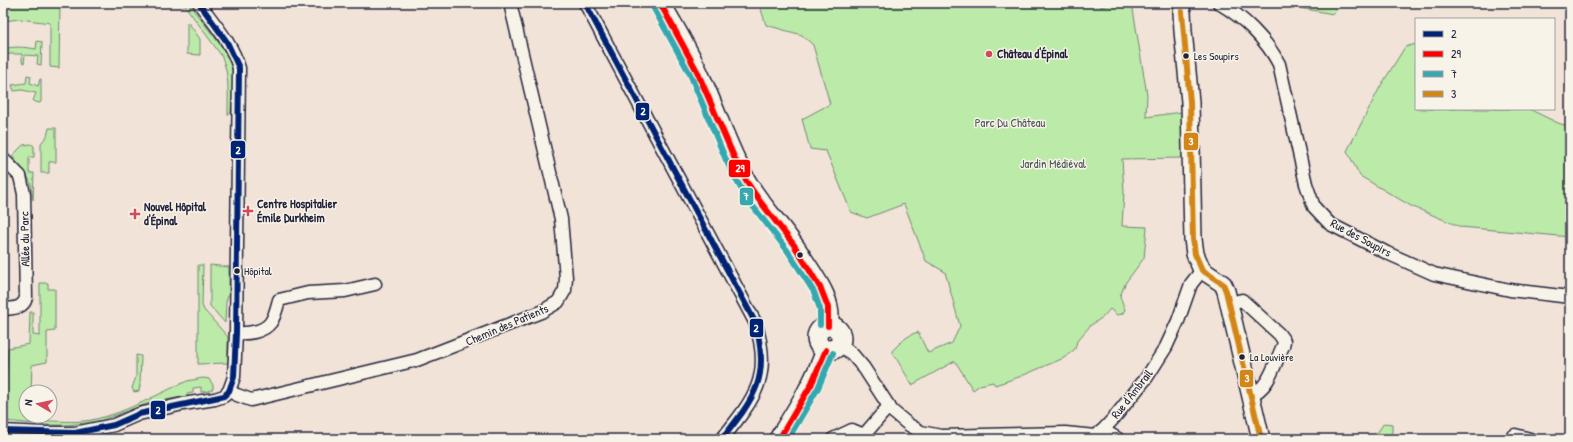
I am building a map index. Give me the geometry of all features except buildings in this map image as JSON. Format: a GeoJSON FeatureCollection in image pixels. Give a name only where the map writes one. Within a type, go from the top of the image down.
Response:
{"type":"FeatureCollection","features":[{"type":"Feature","properties":{"kind":"main road"},"geometry":{"type":"LineString","coordinates":[[660,3],[685,45],[729,147],[746,181],[797,250],[816,280],[828,305],[830,318],[828,326],[821,330],[817,337],[818,343],[832,347],[807,394],[779,439]]}},
{"type":"Feature","properties":{"kind":"main road"},"geometry":{"type":"LineString","coordinates":[[1183,6],[1183,31],[1190,102],[1193,239],[1195,254],[1202,270],[1223,284],[1226,291],[1261,439]]}},
{"type":"Feature","properties":{"kind":"street"},"geometry":{"type":"LineString","coordinates":[[3,431],[75,433],[114,425],[139,414],[183,404],[215,400],[224,396],[229,391],[234,377],[236,333],[239,68],[236,56],[226,38],[199,3]]}},
{"type":"Feature","properties":{"kind":"street","name":"Chemin des Patients"},"geometry":{"type":"LineString","coordinates":[[229,391],[251,400],[417,360],[541,312],[558,302],[565,290],[566,278],[561,219],[510,3]]}},
{"type":"Feature","properties":{"kind":"street"},"geometry":{"type":"LineString","coordinates":[[585,3],[755,322],[762,348],[760,377],[757,389],[751,402],[722,439]]}},
{"type":"Feature","properties":{"kind":"street","name":"Rue des Soupirs"},"geometry":{"type":"LineString","coordinates":[[1219,3],[1248,24],[1274,54],[1279,64],[1306,184],[1314,207],[1330,224],[1387,253],[1434,274],[1510,290],[1570,297]]}},
{"type":"Feature","properties":{"kind":"street","name":"Allée du Parc"},"geometry":{"type":"LineString","coordinates":[[3,160],[20,176],[24,194],[26,298],[21,307],[3,309]]}},
{"type":"Feature","properties":{"kind":"street","name":"Rue d'Ambrail"},"geometry":{"type":"LineString","coordinates":[[1098,435],[1114,418],[1166,347],[1178,321],[1191,284],[1202,270]]}},
{"type":"Feature","properties":{"kind":"street"},"geometry":{"type":"LineString","coordinates":[[236,333],[242,334],[260,331],[271,322],[279,300],[308,294],[345,291],[375,284]]}},
{"type":"Feature","properties":{"kind":"street"},"geometry":{"type":"LineString","coordinates":[[1230,303],[1242,300],[1279,334],[1284,341],[1265,385],[1258,393],[1250,395]]}},
{"type":"Feature","properties":{"kind":"street"},"geometry":{"type":"LineString","coordinates":[[832,347],[852,354],[864,368],[889,406],[899,418],[921,432],[941,438],[996,437],[1064,433],[1098,435],[1118,439]]}},
{"type":"Feature","properties":{"kind":"street"},"geometry":{"type":"LineString","coordinates":[[833,439],[852,430],[864,437],[884,410],[889,406]]}},
{"type":"Feature","properties":{"kind":"street"},"geometry":{"type":"LineString","coordinates":[[1510,439],[1516,435],[1530,439]]}},
{"type":"Feature","properties":{"kind":"green space"},"geometry":{"type":"Polygon","coordinates":[[[3,3],[60,3],[59,68],[50,67],[50,23],[20,19],[3,21],[3,3]]]}},
{"type":"Feature","properties":{"kind":"green space"},"geometry":{"type":"Polygon","coordinates":[[[183,3],[188,3],[218,42],[231,65],[233,76],[231,112],[228,115],[227,77],[224,62],[221,55],[183,3]]]}},
{"type":"Feature","properties":{"kind":"green space","name":"Parc Du Château"},"geometry":{"type":"Polygon","coordinates":[[[759,3],[1099,3],[1101,7],[1118,3],[1132,3],[1147,95],[1146,117],[1182,112],[1184,158],[1122,159],[1124,192],[1122,226],[1147,227],[1144,258],[1126,282],[1120,296],[1125,310],[1122,314],[1117,315],[1110,309],[1103,317],[1091,325],[1077,341],[1075,349],[1064,358],[1019,377],[995,385],[993,382],[980,385],[973,390],[955,361],[912,385],[892,351],[907,337],[918,332],[928,353],[952,343],[960,326],[945,272],[926,261],[904,204],[867,218],[851,212],[826,151],[810,149],[802,119],[830,104],[813,45],[802,35],[766,25],[759,3]]]}},
{"type":"Feature","properties":{"kind":"green space"},"geometry":{"type":"Polygon","coordinates":[[[1296,3],[1343,3],[1333,14],[1300,8],[1296,3]]]}},
{"type":"Feature","properties":{"kind":"green space"},"geometry":{"type":"Polygon","coordinates":[[[188,22],[200,39],[200,55],[187,54],[188,22]]]}},
{"type":"Feature","properties":{"kind":"green space"},"geometry":{"type":"Polygon","coordinates":[[[37,41],[42,42],[41,65],[37,64],[38,56],[25,55],[24,63],[22,62],[22,54],[3,55],[3,49],[7,48],[20,47],[36,49],[37,41]]]}},
{"type":"Feature","properties":{"kind":"green space"},"geometry":{"type":"Polygon","coordinates":[[[1415,44],[1415,110],[1531,110],[1570,127],[1570,237],[1461,227],[1411,206],[1360,176],[1347,151],[1380,87],[1405,47],[1415,44]]]}},
{"type":"Feature","properties":{"kind":"green space"},"geometry":{"type":"Polygon","coordinates":[[[27,75],[31,76],[30,83],[38,86],[41,79],[41,102],[39,103],[33,101],[36,93],[22,90],[14,91],[12,85],[26,83],[27,75]]]}},
{"type":"Feature","properties":{"kind":"green space"},"geometry":{"type":"Polygon","coordinates":[[[49,128],[56,128],[56,162],[49,162],[49,173],[41,173],[41,143],[47,136],[49,128]]]}},
{"type":"Feature","properties":{"kind":"green space"},"geometry":{"type":"Polygon","coordinates":[[[31,144],[34,146],[34,157],[29,157],[29,173],[34,173],[33,200],[31,184],[26,173],[12,156],[23,145],[31,144]]]}},
{"type":"Feature","properties":{"kind":"green space"},"geometry":{"type":"Polygon","coordinates":[[[198,265],[203,265],[202,305],[204,310],[228,337],[228,363],[198,364],[198,265]]]}},
{"type":"Feature","properties":{"kind":"green space"},"geometry":{"type":"Polygon","coordinates":[[[210,265],[229,267],[229,293],[226,302],[225,323],[210,306],[210,265]]]}},
{"type":"Feature","properties":{"kind":"green space"},"geometry":{"type":"Polygon","coordinates":[[[40,283],[48,283],[48,289],[55,289],[55,331],[47,332],[47,362],[32,365],[31,384],[18,384],[18,422],[4,421],[8,348],[29,344],[30,312],[33,312],[33,335],[40,336],[40,283]]]}},
{"type":"Feature","properties":{"kind":"green space"},"geometry":{"type":"Polygon","coordinates":[[[136,355],[141,356],[140,385],[139,391],[134,392],[132,388],[136,377],[136,355]]]}},
{"type":"Feature","properties":{"kind":"green space"},"geometry":{"type":"Polygon","coordinates":[[[203,378],[209,379],[213,385],[213,389],[209,391],[201,392],[201,387],[193,388],[193,393],[187,394],[187,396],[149,403],[102,420],[66,425],[36,424],[58,424],[58,421],[84,421],[107,416],[130,408],[187,381],[203,378]]]}},
{"type":"Feature","properties":{"kind":"green space"},"geometry":{"type":"Polygon","coordinates":[[[1384,423],[1392,424],[1392,432],[1387,439],[1379,439],[1375,436],[1384,423]]]}},
{"type":"Feature","properties":{"kind":"transit line","name":"2"},"geometry":{"type":"LineString","coordinates":[[3,431],[75,433],[114,425],[139,414],[224,396],[229,391],[234,377],[236,333],[239,68],[227,42],[199,3]]}},
{"type":"Feature","properties":{"kind":"transit line","name":"2"},"geometry":{"type":"LineString","coordinates":[[585,3],[755,322],[761,358],[757,385],[744,410],[722,439]]}},
{"type":"Feature","properties":{"kind":"transit line","name":"29"},"geometry":{"type":"LineString","coordinates":[[660,3],[697,71],[746,181],[794,245],[821,289],[828,307],[828,326]]}},
{"type":"Feature","properties":{"kind":"transit line","name":"7"},"geometry":{"type":"LineString","coordinates":[[653,7],[690,74],[726,160],[739,185],[752,205],[787,250],[814,292],[820,309],[820,325]]}},
{"type":"Feature","properties":{"kind":"transit line","name":"3"},"geometry":{"type":"LineString","coordinates":[[1182,12],[1190,102],[1193,239],[1195,254],[1202,270]]}},
{"type":"Feature","properties":{"kind":"transit line","name":"3"},"geometry":{"type":"LineString","coordinates":[[1202,270],[1223,284],[1226,291],[1261,439]]}},
{"type":"Feature","properties":{"kind":"transit line","name":"29"},"geometry":{"type":"LineString","coordinates":[[779,439],[811,385],[826,350]]}},
{"type":"Feature","properties":{"kind":"transit line","name":"7"},"geometry":{"type":"LineString","coordinates":[[788,439],[818,388],[833,353]]}},
{"type":"Feature","properties":{"kind":"place","name":"Château d'Épinal"},"geometry":{"type":"Point","coordinates":[989,54]}},
{"type":"Feature","properties":{"kind":"place","name":"Les Soupirs"},"geometry":{"type":"Point","coordinates":[1186,56]}},
{"type":"Feature","properties":{"kind":"place","name":"Centre Hospitalier Émile Durkheim"},"geometry":{"type":"Point","coordinates":[248,211]}},
{"type":"Feature","properties":{"kind":"place","name":"Nouvel Hôpital d'Épinal"},"geometry":{"type":"Point","coordinates":[135,214]}},
{"type":"Feature","properties":{"kind":"place","name":"Hôpital"},"geometry":{"type":"Point","coordinates":[237,271]}},
{"type":"Feature","properties":{"kind":"place","name":"La Louvière"},"geometry":{"type":"Point","coordinates":[1242,357]}},
{"type":"Feature","properties":{"kind":"park label","name":"Jardin Médiéval"},"geometry":{"type":"Point","coordinates":[1053,164]}}]}
